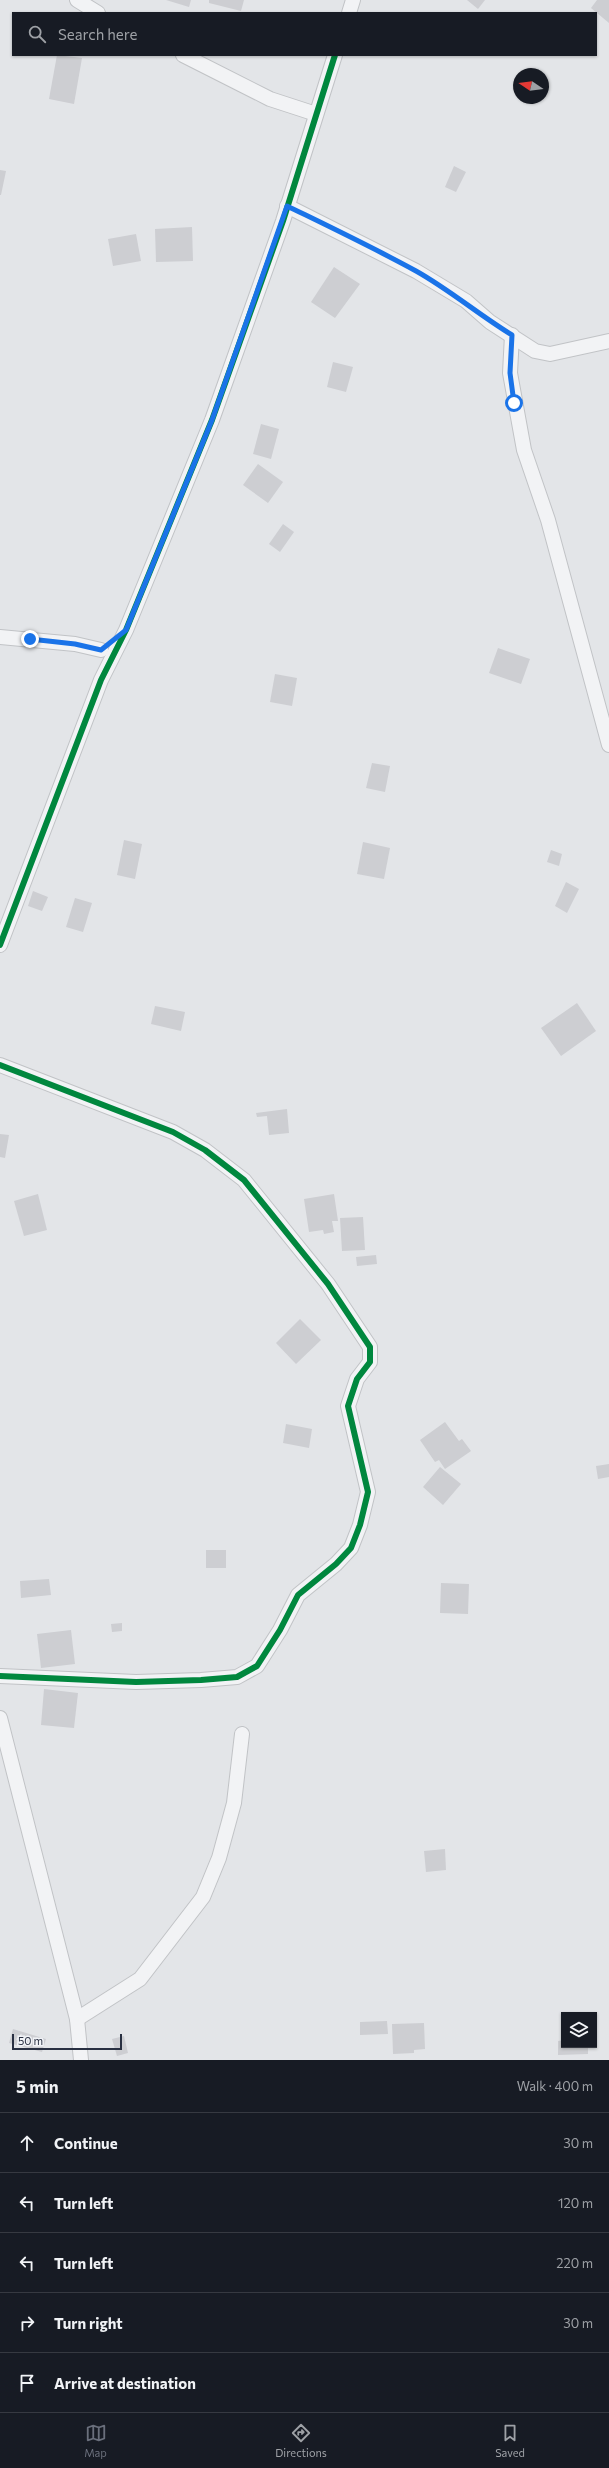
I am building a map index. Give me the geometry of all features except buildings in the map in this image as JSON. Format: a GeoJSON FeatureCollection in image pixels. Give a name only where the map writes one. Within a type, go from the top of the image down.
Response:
{"type":"FeatureCollection","features":[{"type":"Feature","properties":{"kind":"street"},"geometry":{"type":"LineString","coordinates":[[77,0],[96,12]]}},
{"type":"Feature","properties":{"kind":"street"},"geometry":{"type":"LineString","coordinates":[[349,12],[353,0]]}},
{"type":"Feature","properties":{"kind":"street"},"geometry":{"type":"LineString","coordinates":[[185,56],[270,99],[316,114]]}},
{"type":"Feature","properties":{"kind":"street"},"geometry":{"type":"LineString","coordinates":[[0,945],[101,680],[126,630],[212,420],[287,206],[335,56]]}},
{"type":"Feature","properties":{"kind":"street"},"geometry":{"type":"LineString","coordinates":[[287,206],[416,271],[466,301],[490,322],[535,351],[550,354],[609,341]]}},
{"type":"Feature","properties":{"kind":"street"},"geometry":{"type":"LineString","coordinates":[[512,335],[510,373],[524,450],[548,520],[609,745]]}},
{"type":"Feature","properties":{"kind":"street"},"geometry":{"type":"LineString","coordinates":[[101,650],[126,630]]}},
{"type":"Feature","properties":{"kind":"street"},"geometry":{"type":"LineString","coordinates":[[0,637],[75,644],[101,650]]}},
{"type":"Feature","properties":{"kind":"street"},"geometry":{"type":"LineString","coordinates":[[101,650],[101,680]]}},
{"type":"Feature","properties":{"kind":"street"},"geometry":{"type":"LineString","coordinates":[[0,1065],[173,1132],[205,1150],[244,1180],[328,1284],[358,1324],[370,1347],[370,1362],[357,1379],[348,1406],[368,1492],[360,1525],[351,1548],[336,1564],[298,1595],[280,1630],[257,1666],[237,1678],[201,1680],[136,1682],[0,1676]]}},
{"type":"Feature","properties":{"kind":"street"},"geometry":{"type":"LineString","coordinates":[[0,1718],[77,2018],[81,2060]]}},
{"type":"Feature","properties":{"kind":"street"},"geometry":{"type":"LineString","coordinates":[[77,2018],[140,1979],[203,1897],[219,1858],[234,1803],[242,1734]]}},
{"type":"Feature","properties":{"kind":"cycle path"},"geometry":{"type":"LineString","coordinates":[[0,945],[101,680],[126,630],[212,420],[283,221],[335,56]]}},
{"type":"Feature","properties":{"kind":"cycle path"},"geometry":{"type":"LineString","coordinates":[[0,1065],[173,1132],[205,1150],[244,1180],[328,1284],[370,1347],[370,1362],[357,1379],[348,1406],[368,1492],[360,1525],[351,1548],[336,1564],[298,1595],[280,1630],[257,1666],[237,1677],[201,1680],[136,1682],[0,1676]]}},
{"type":"Feature","properties":{"kind":"route"},"geometry":{"type":"LineString","coordinates":[[30,639],[75,644],[101,650],[126,630],[212,420],[287,206],[416,271],[466,301],[490,322],[512,335],[510,373],[514,403]]}}]}
